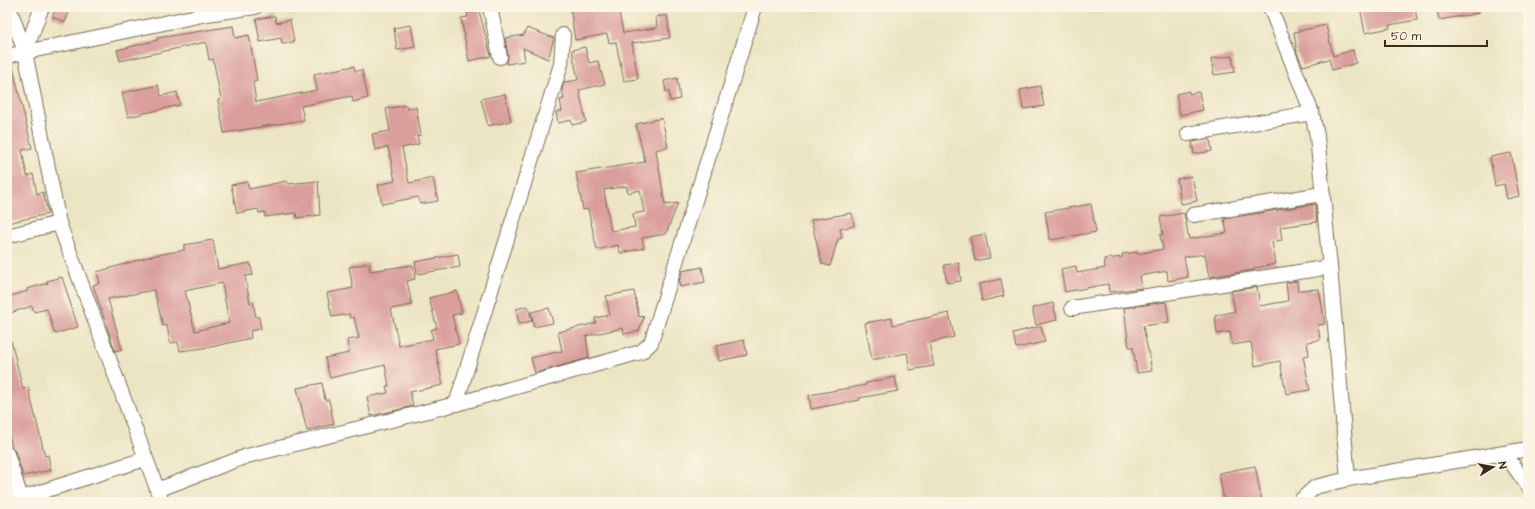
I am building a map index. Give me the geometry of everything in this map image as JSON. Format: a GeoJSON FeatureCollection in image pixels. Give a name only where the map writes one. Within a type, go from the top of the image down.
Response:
{"type":"FeatureCollection","features":[{"type":"Feature","properties":{"kind":"street"},"geometry":{"type":"LineString","coordinates":[[9,7],[25,52],[59,223],[145,459],[160,496],[247,456],[456,404],[641,352],[650,343],[755,7]]}},
{"type":"Feature","properties":{"kind":"street"},"geometry":{"type":"LineString","coordinates":[[25,52],[42,7]]}},
{"type":"Feature","properties":{"kind":"street"},"geometry":{"type":"LineString","coordinates":[[7,56],[207,14],[255,7]]}},
{"type":"Feature","properties":{"kind":"street"},"geometry":{"type":"LineString","coordinates":[[490,7],[500,57]]}},
{"type":"Feature","properties":{"kind":"street"},"geometry":{"type":"LineString","coordinates":[[1270,7],[1312,113],[1317,136],[1348,478]]}},
{"type":"Feature","properties":{"kind":"street"},"geometry":{"type":"LineString","coordinates":[[456,404],[561,64],[563,35]]}},
{"type":"Feature","properties":{"kind":"street"},"geometry":{"type":"LineString","coordinates":[[1188,134],[1312,113]]}},
{"type":"Feature","properties":{"kind":"street"},"geometry":{"type":"LineString","coordinates":[[1193,215],[1322,194]]}},
{"type":"Feature","properties":{"kind":"street"},"geometry":{"type":"LineString","coordinates":[[7,236],[59,223]]}},
{"type":"Feature","properties":{"kind":"street"},"geometry":{"type":"LineString","coordinates":[[1072,308],[1330,267]]}},
{"type":"Feature","properties":{"kind":"street"},"geometry":{"type":"LineString","coordinates":[[1299,502],[1315,487],[1348,478],[1505,454],[1528,449]]}},
{"type":"Feature","properties":{"kind":"street"},"geometry":{"type":"LineString","coordinates":[[7,454],[15,500],[145,459]]}},
{"type":"Feature","properties":{"kind":"street"},"geometry":{"type":"LineString","coordinates":[[1505,454],[1528,486]]}},
{"type":"Feature","properties":{"kind":"building"},"geometry":{"type":"Polygon","coordinates":[[[56,7],[71,7],[65,22],[52,17],[56,7]]]}},
{"type":"Feature","properties":{"kind":"building"},"geometry":{"type":"Polygon","coordinates":[[[466,7],[478,7],[491,56],[469,61],[461,18],[468,17],[466,7]]]}},
{"type":"Feature","properties":{"kind":"building"},"geometry":{"type":"Polygon","coordinates":[[[570,7],[587,7],[588,11],[618,7],[623,33],[657,28],[656,17],[667,15],[670,38],[632,43],[638,79],[624,81],[616,42],[609,43],[607,34],[575,40],[570,7]]]}},
{"type":"Feature","properties":{"kind":"building"},"geometry":{"type":"Polygon","coordinates":[[[1360,7],[1387,7],[1387,10],[1415,7],[1417,20],[1389,25],[1390,28],[1365,33],[1360,7]]]}},
{"type":"Feature","properties":{"kind":"building"},"geometry":{"type":"Polygon","coordinates":[[[1448,7],[1478,7],[1479,13],[1439,20],[1437,9],[1448,7]]]}},
{"type":"Feature","properties":{"kind":"building"},"geometry":{"type":"Polygon","coordinates":[[[275,16],[276,23],[290,20],[294,42],[282,44],[281,38],[260,42],[256,19],[275,16]]]}},
{"type":"Feature","properties":{"kind":"building"},"geometry":{"type":"Polygon","coordinates":[[[411,25],[415,47],[397,50],[394,28],[411,25]]]}},
{"type":"Feature","properties":{"kind":"building"},"geometry":{"type":"Polygon","coordinates":[[[1326,25],[1333,56],[1353,50],[1356,63],[1332,70],[1329,59],[1303,66],[1297,53],[1294,32],[1326,25]]]}},
{"type":"Feature","properties":{"kind":"building"},"geometry":{"type":"Polygon","coordinates":[[[233,26],[235,38],[249,35],[257,81],[253,82],[256,102],[317,90],[314,74],[354,66],[355,71],[362,70],[368,98],[353,102],[352,96],[301,106],[304,120],[224,133],[218,100],[221,99],[213,59],[209,60],[206,42],[120,61],[117,50],[158,40],[157,38],[233,26]]]}},
{"type":"Feature","properties":{"kind":"building"},"geometry":{"type":"Polygon","coordinates":[[[527,28],[554,38],[548,59],[523,48],[525,61],[507,64],[508,56],[505,38],[524,35],[527,28]]]}},
{"type":"Feature","properties":{"kind":"building"},"geometry":{"type":"Polygon","coordinates":[[[585,47],[589,63],[598,61],[605,84],[579,90],[586,122],[572,125],[571,120],[558,123],[556,112],[562,111],[560,100],[564,99],[562,89],[564,82],[578,80],[572,50],[585,47]]]}},
{"type":"Feature","properties":{"kind":"building"},"geometry":{"type":"Polygon","coordinates":[[[1232,56],[1235,72],[1214,75],[1211,59],[1232,56]]]}},
{"type":"Feature","properties":{"kind":"building"},"geometry":{"type":"Polygon","coordinates":[[[7,64],[12,64],[32,148],[22,150],[27,176],[33,174],[37,194],[43,192],[48,214],[7,223],[7,64]]]}},
{"type":"Feature","properties":{"kind":"building"},"geometry":{"type":"Polygon","coordinates":[[[677,78],[680,99],[670,101],[669,91],[666,92],[664,81],[677,78]]]}},
{"type":"Feature","properties":{"kind":"building"},"geometry":{"type":"Polygon","coordinates":[[[158,85],[161,96],[177,92],[180,105],[128,117],[122,93],[158,85]]]}},
{"type":"Feature","properties":{"kind":"building"},"geometry":{"type":"Polygon","coordinates":[[[1040,86],[1044,106],[1023,109],[1020,90],[1040,86]]]}},
{"type":"Feature","properties":{"kind":"building"},"geometry":{"type":"Polygon","coordinates":[[[1189,91],[1189,94],[1199,92],[1203,110],[1180,115],[1176,94],[1189,91]]]}},
{"type":"Feature","properties":{"kind":"building"},"geometry":{"type":"Polygon","coordinates":[[[505,94],[511,121],[488,126],[481,99],[505,94]]]}},
{"type":"Feature","properties":{"kind":"building"},"geometry":{"type":"Polygon","coordinates":[[[406,105],[407,109],[416,107],[421,135],[417,136],[419,144],[402,148],[409,183],[433,178],[438,201],[420,204],[418,197],[382,204],[378,185],[395,181],[388,147],[375,150],[372,134],[390,131],[386,109],[406,105]]]}},
{"type":"Feature","properties":{"kind":"building"},"geometry":{"type":"Polygon","coordinates":[[[662,118],[668,147],[656,150],[665,205],[678,203],[666,234],[642,238],[644,248],[620,253],[618,245],[597,250],[588,209],[583,210],[576,173],[645,162],[636,124],[662,118]],[[626,186],[604,190],[611,231],[635,227],[633,214],[644,212],[640,190],[628,193],[626,186]]]}},
{"type":"Feature","properties":{"kind":"building"},"geometry":{"type":"Polygon","coordinates":[[[1210,139],[1212,151],[1194,154],[1192,142],[1210,139]]]}},
{"type":"Feature","properties":{"kind":"building"},"geometry":{"type":"Polygon","coordinates":[[[1511,153],[1519,196],[1507,199],[1504,184],[1495,186],[1490,157],[1511,153]]]}},
{"type":"Feature","properties":{"kind":"building"},"geometry":{"type":"Polygon","coordinates":[[[1192,176],[1197,201],[1181,204],[1177,179],[1192,176]]]}},
{"type":"Feature","properties":{"kind":"building"},"geometry":{"type":"Polygon","coordinates":[[[287,181],[287,184],[318,181],[320,215],[297,218],[296,213],[265,217],[265,212],[259,213],[258,209],[237,213],[231,185],[247,182],[249,189],[287,181]]]}},
{"type":"Feature","properties":{"kind":"building"},"geometry":{"type":"Polygon","coordinates":[[[1091,204],[1096,232],[1050,240],[1045,212],[1091,204]]]}},
{"type":"Feature","properties":{"kind":"building"},"geometry":{"type":"Polygon","coordinates":[[[1315,204],[1317,222],[1280,227],[1282,240],[1272,242],[1276,264],[1254,268],[1254,270],[1209,277],[1205,254],[1184,257],[1188,277],[1168,281],[1167,271],[1140,276],[1142,288],[1109,292],[1108,284],[1065,292],[1061,269],[1076,266],[1077,273],[1105,268],[1104,259],[1123,257],[1122,254],[1137,252],[1137,254],[1163,249],[1160,235],[1163,234],[1160,217],[1184,213],[1189,239],[1227,233],[1224,219],[1315,204]]]}},
{"type":"Feature","properties":{"kind":"building"},"geometry":{"type":"Polygon","coordinates":[[[852,213],[854,226],[840,229],[842,238],[838,239],[830,266],[822,264],[811,220],[852,213]]]}},
{"type":"Feature","properties":{"kind":"building"},"geometry":{"type":"Polygon","coordinates":[[[985,234],[990,258],[975,261],[970,237],[985,234]]]}},
{"type":"Feature","properties":{"kind":"building"},"geometry":{"type":"Polygon","coordinates":[[[213,240],[218,269],[250,263],[253,275],[245,276],[250,303],[253,302],[256,317],[259,317],[261,329],[250,331],[251,338],[211,347],[180,351],[178,342],[170,343],[167,325],[163,326],[154,290],[108,299],[122,349],[115,351],[93,285],[100,283],[97,272],[152,256],[184,250],[184,245],[213,240]],[[222,283],[185,291],[195,331],[229,323],[222,283]]]}},
{"type":"Feature","properties":{"kind":"building"},"geometry":{"type":"Polygon","coordinates":[[[458,254],[460,267],[417,274],[415,262],[458,254]]]}},
{"type":"Feature","properties":{"kind":"building"},"geometry":{"type":"Polygon","coordinates":[[[369,263],[370,271],[413,265],[415,279],[407,281],[412,305],[391,309],[399,346],[433,339],[431,330],[437,328],[429,298],[457,291],[462,313],[452,315],[459,344],[435,349],[443,385],[410,392],[413,406],[371,416],[367,397],[388,393],[386,386],[389,386],[385,365],[330,378],[325,358],[349,353],[347,340],[359,338],[354,317],[350,318],[349,314],[332,317],[327,293],[353,288],[349,267],[369,263]]]}},
{"type":"Feature","properties":{"kind":"building"},"geometry":{"type":"Polygon","coordinates":[[[959,263],[961,281],[947,283],[944,265],[959,263]]]}},
{"type":"Feature","properties":{"kind":"building"},"geometry":{"type":"Polygon","coordinates":[[[702,267],[705,282],[680,287],[679,282],[682,271],[702,267]]]}},
{"type":"Feature","properties":{"kind":"building"},"geometry":{"type":"Polygon","coordinates":[[[62,277],[78,327],[55,334],[47,309],[34,312],[32,306],[7,314],[7,297],[28,291],[27,289],[62,277]]]}},
{"type":"Feature","properties":{"kind":"building"},"geometry":{"type":"Polygon","coordinates":[[[1001,279],[1004,296],[982,301],[979,284],[1001,279]]]}},
{"type":"Feature","properties":{"kind":"building"},"geometry":{"type":"Polygon","coordinates":[[[1297,281],[1298,290],[1319,289],[1325,324],[1318,325],[1320,340],[1307,342],[1309,355],[1303,356],[1310,390],[1286,394],[1280,361],[1255,366],[1251,342],[1232,345],[1230,332],[1217,334],[1215,316],[1235,311],[1231,291],[1257,287],[1260,306],[1288,301],[1286,283],[1297,281]]]}},
{"type":"Feature","properties":{"kind":"building"},"geometry":{"type":"Polygon","coordinates":[[[634,291],[639,317],[644,316],[639,331],[624,334],[623,328],[586,336],[589,358],[535,373],[531,358],[562,351],[558,332],[596,323],[595,318],[610,315],[606,296],[634,291]]]}},
{"type":"Feature","properties":{"kind":"building"},"geometry":{"type":"Polygon","coordinates":[[[1166,302],[1169,322],[1143,326],[1152,371],[1137,373],[1133,347],[1129,347],[1124,308],[1166,302]]]}},
{"type":"Feature","properties":{"kind":"building"},"geometry":{"type":"Polygon","coordinates":[[[1053,303],[1057,320],[1036,325],[1032,308],[1053,303]]]}},
{"type":"Feature","properties":{"kind":"building"},"geometry":{"type":"Polygon","coordinates":[[[528,306],[532,321],[519,324],[516,309],[528,306]]]}},
{"type":"Feature","properties":{"kind":"building"},"geometry":{"type":"Polygon","coordinates":[[[549,308],[553,323],[534,327],[531,312],[549,308]]]}},
{"type":"Feature","properties":{"kind":"building"},"geometry":{"type":"Polygon","coordinates":[[[949,313],[954,337],[929,343],[934,366],[910,370],[907,353],[872,360],[865,323],[892,318],[893,325],[949,313]]]}},
{"type":"Feature","properties":{"kind":"building"},"geometry":{"type":"Polygon","coordinates":[[[1041,326],[1045,342],[1016,348],[1013,333],[1041,326]]]}},
{"type":"Feature","properties":{"kind":"building"},"geometry":{"type":"Polygon","coordinates":[[[744,340],[747,355],[719,361],[716,346],[744,340]]]}},
{"type":"Feature","properties":{"kind":"building"},"geometry":{"type":"Polygon","coordinates":[[[7,341],[11,341],[23,389],[28,387],[45,456],[48,455],[51,470],[23,476],[15,451],[12,447],[7,428],[7,341]]]}},
{"type":"Feature","properties":{"kind":"building"},"geometry":{"type":"Polygon","coordinates":[[[895,377],[898,391],[811,409],[809,395],[866,385],[866,383],[895,377]]]}},
{"type":"Feature","properties":{"kind":"building"},"geometry":{"type":"Polygon","coordinates":[[[322,383],[325,400],[329,400],[334,424],[307,431],[297,388],[322,383]]]}},
{"type":"Feature","properties":{"kind":"building"},"geometry":{"type":"Polygon","coordinates":[[[1255,466],[1262,502],[1224,502],[1219,473],[1255,466]]]}}]}
